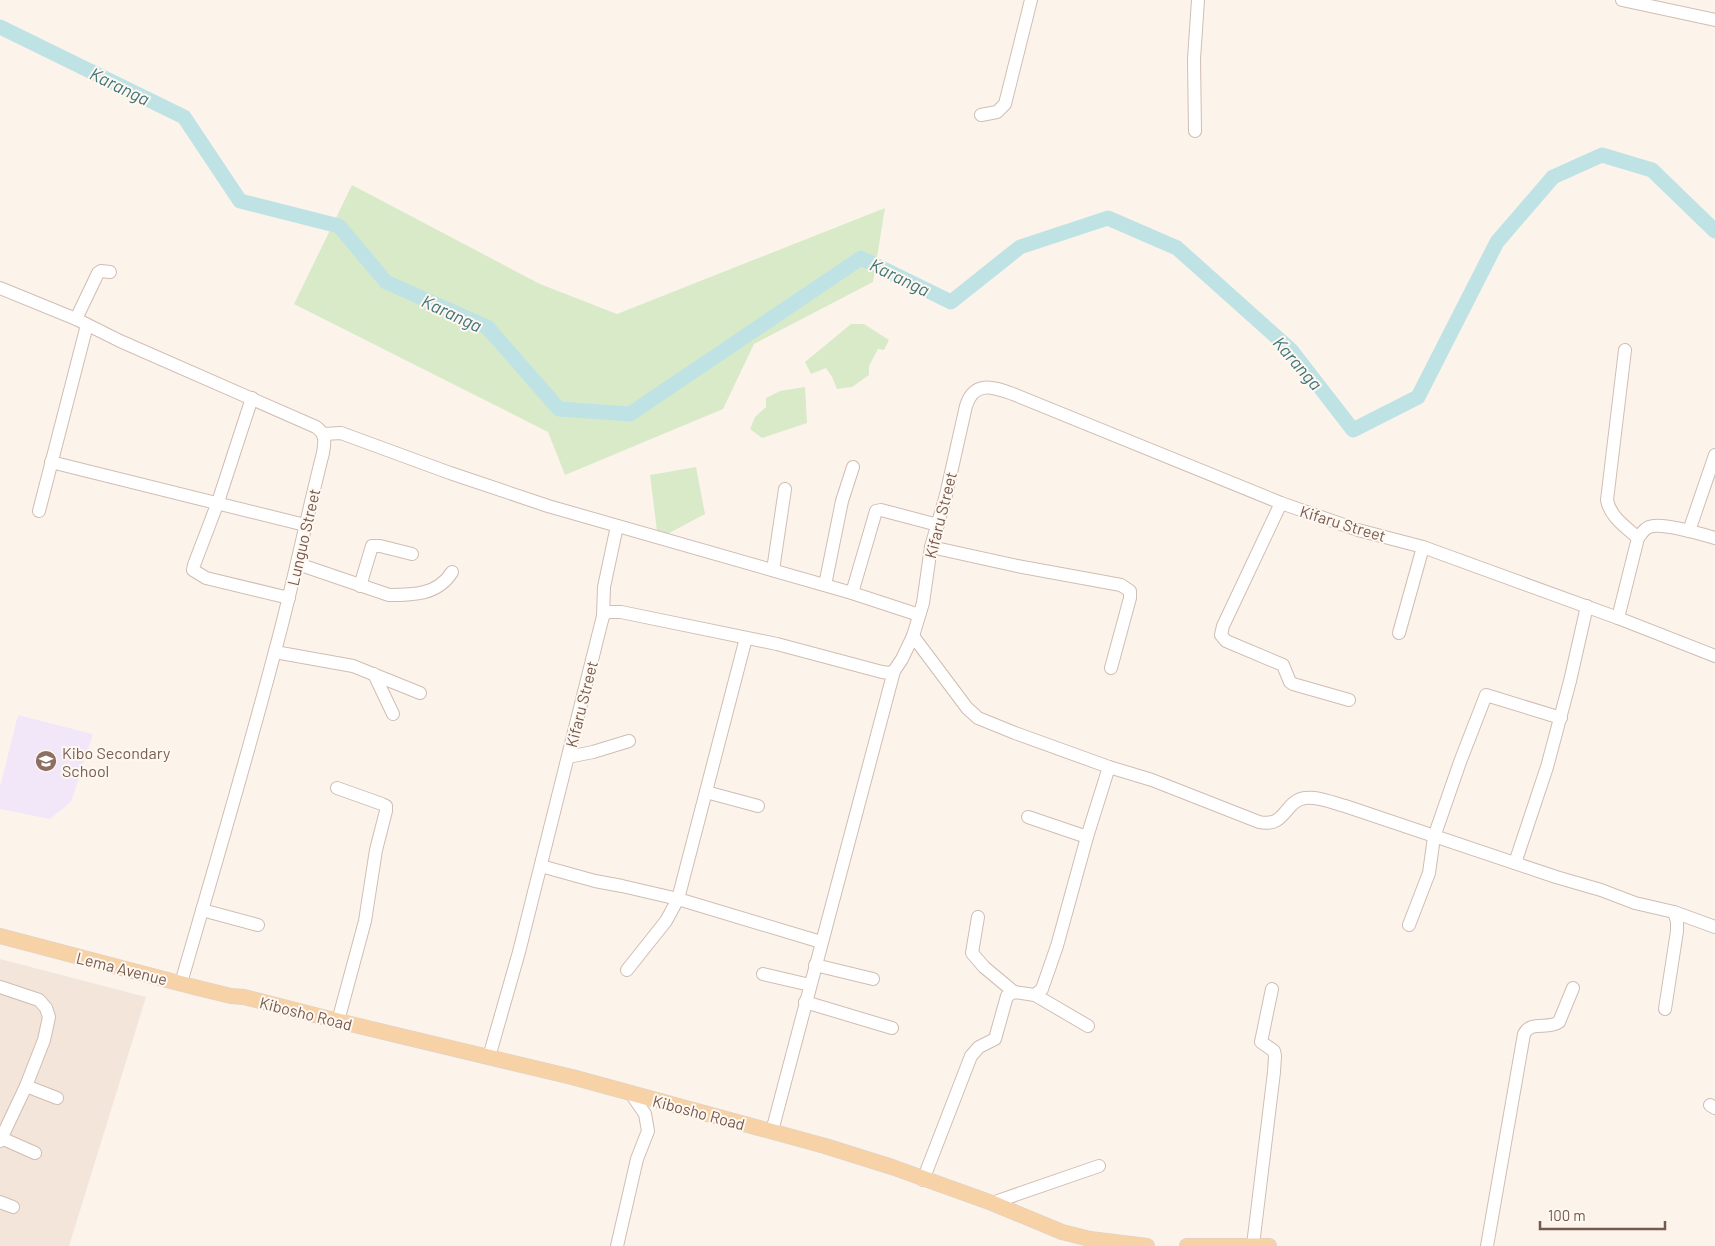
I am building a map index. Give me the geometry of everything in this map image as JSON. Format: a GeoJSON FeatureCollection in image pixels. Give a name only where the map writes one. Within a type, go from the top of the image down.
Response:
{"type":"FeatureCollection","features":[{"type":"Feature","properties":{"kind":"main road","name":"Lema Avenue"},"geometry":{"type":"LineString","coordinates":[[0,936],[231,996],[244,997]]}},
{"type":"Feature","properties":{"kind":"main road","name":"Kibosho Road"},"geometry":{"type":"LineString","coordinates":[[244,997],[572,1078],[772,1131],[850,1154],[992,1203],[1062,1232],[1112,1243],[1147,1246]]}},
{"type":"Feature","properties":{"kind":"main road"},"geometry":{"type":"LineString","coordinates":[[1187,1246],[1269,1246]]}},
{"type":"Feature","properties":{"kind":"street"},"geometry":{"type":"LineString","coordinates":[[981,115],[997,112],[1005,104],[1031,0]]}},
{"type":"Feature","properties":{"kind":"street"},"geometry":{"type":"LineString","coordinates":[[1195,131],[1194,59],[1198,0]]}},
{"type":"Feature","properties":{"kind":"street"},"geometry":{"type":"LineString","coordinates":[[1622,0],[1715,20]]}},
{"type":"Feature","properties":{"kind":"street"},"geometry":{"type":"LineString","coordinates":[[39,511],[82,322],[98,273],[101,271],[110,272]]}},
{"type":"Feature","properties":{"kind":"street"},"geometry":{"type":"LineString","coordinates":[[0,288],[82,322],[120,341],[252,398],[316,427],[324,434],[341,433],[548,506],[825,585],[919,615]]}},
{"type":"Feature","properties":{"kind":"street"},"geometry":{"type":"LineString","coordinates":[[1626,350],[1607,500],[1614,516],[1638,538]]}},
{"type":"Feature","properties":{"kind":"street","name":"Kifaru Street"},"geometry":{"type":"LineString","coordinates":[[772,1131],[894,671],[902,659],[919,615],[925,591],[930,547],[938,525],[966,406],[971,393],[979,388],[990,388],[1014,394],[1281,503],[1358,530],[1423,547],[1587,606],[1715,656]]}},
{"type":"Feature","properties":{"kind":"street"},"geometry":{"type":"LineString","coordinates":[[252,398],[218,502],[194,564],[194,570],[206,578],[288,598]]}},
{"type":"Feature","properties":{"kind":"street","name":"Lunguo Street"},"geometry":{"type":"LineString","coordinates":[[181,983],[275,652],[298,564],[305,524],[325,443],[324,434]]}},
{"type":"Feature","properties":{"kind":"street"},"geometry":{"type":"LineString","coordinates":[[1688,531],[1715,455]]}},
{"type":"Feature","properties":{"kind":"street"},"geometry":{"type":"LineString","coordinates":[[51,462],[305,524]]}},
{"type":"Feature","properties":{"kind":"street"},"geometry":{"type":"LineString","coordinates":[[825,585],[842,501],[853,467]]}},
{"type":"Feature","properties":{"kind":"street"},"geometry":{"type":"LineString","coordinates":[[773,570],[785,489]]}},
{"type":"Feature","properties":{"kind":"street"},"geometry":{"type":"LineString","coordinates":[[1281,503],[1223,626],[1221,635],[1226,641],[1283,666],[1290,682],[1293,684],[1349,700]]}},
{"type":"Feature","properties":{"kind":"street"},"geometry":{"type":"LineString","coordinates":[[852,593],[876,510],[938,525]]}},
{"type":"Feature","properties":{"kind":"street","name":"Kifaru Street"},"geometry":{"type":"LineString","coordinates":[[489,1057],[519,952],[603,616],[605,582],[618,526]]}},
{"type":"Feature","properties":{"kind":"street"},"geometry":{"type":"LineString","coordinates":[[1618,618],[1638,538],[1646,528],[1660,526],[1715,538]]}},
{"type":"Feature","properties":{"kind":"street"},"geometry":{"type":"LineString","coordinates":[[360,586],[372,546],[380,546],[412,554]]}},
{"type":"Feature","properties":{"kind":"street"},"geometry":{"type":"LineString","coordinates":[[930,547],[1017,566],[1121,584],[1126,587],[1130,591],[1130,598],[1111,668]]}},
{"type":"Feature","properties":{"kind":"street"},"geometry":{"type":"LineString","coordinates":[[1399,633],[1423,547]]}},
{"type":"Feature","properties":{"kind":"street"},"geometry":{"type":"LineString","coordinates":[[298,564],[389,595],[405,595],[428,591],[443,585],[452,572]]}},
{"type":"Feature","properties":{"kind":"street"},"geometry":{"type":"LineString","coordinates":[[1515,863],[1561,718],[1587,606]]}},
{"type":"Feature","properties":{"kind":"street"},"geometry":{"type":"LineString","coordinates":[[603,616],[607,612],[621,612],[746,638],[882,672],[889,673],[894,671]]}},
{"type":"Feature","properties":{"kind":"street"},"geometry":{"type":"LineString","coordinates":[[912,636],[972,714],[1014,733],[1152,780],[1259,822],[1266,824],[1276,822],[1295,802],[1306,798],[1313,798],[1345,806],[1601,890],[1635,903],[1674,912],[1715,927]]}},
{"type":"Feature","properties":{"kind":"street"},"geometry":{"type":"LineString","coordinates":[[627,970],[666,921],[678,899],[746,638]]}},
{"type":"Feature","properties":{"kind":"street"},"geometry":{"type":"LineString","coordinates":[[275,652],[333,662],[374,674],[420,693]]}},
{"type":"Feature","properties":{"kind":"street"},"geometry":{"type":"LineString","coordinates":[[374,674],[393,714]]}},
{"type":"Feature","properties":{"kind":"street"},"geometry":{"type":"LineString","coordinates":[[1409,925],[1429,873],[1434,836],[1486,695],[1561,718]]}},
{"type":"Feature","properties":{"kind":"street"},"geometry":{"type":"LineString","coordinates":[[568,758],[629,740]]}},
{"type":"Feature","properties":{"kind":"street"},"geometry":{"type":"LineString","coordinates":[[1035,995],[1042,989],[1051,963],[1109,766]]}},
{"type":"Feature","properties":{"kind":"street"},"geometry":{"type":"LineString","coordinates":[[337,788],[386,806],[372,872],[365,921],[338,1021]]}},
{"type":"Feature","properties":{"kind":"street"},"geometry":{"type":"LineString","coordinates":[[706,792],[758,806]]}},
{"type":"Feature","properties":{"kind":"street"},"geometry":{"type":"LineString","coordinates":[[1028,817],[1087,837]]}},
{"type":"Feature","properties":{"kind":"street"},"geometry":{"type":"LineString","coordinates":[[541,866],[595,882],[678,899],[821,942]]}},
{"type":"Feature","properties":{"kind":"street"},"geometry":{"type":"LineString","coordinates":[[202,910],[258,925]]}},
{"type":"Feature","properties":{"kind":"street"},"geometry":{"type":"LineString","coordinates":[[1665,1009],[1677,931],[1677,921],[1674,912]]}},
{"type":"Feature","properties":{"kind":"street"},"geometry":{"type":"LineString","coordinates":[[978,917],[972,953],[984,967],[1014,992],[1035,995],[1088,1026]]}},
{"type":"Feature","properties":{"kind":"street"},"geometry":{"type":"LineString","coordinates":[[815,965],[873,979]]}},
{"type":"Feature","properties":{"kind":"street"},"geometry":{"type":"LineString","coordinates":[[763,974],[810,985]]}},
{"type":"Feature","properties":{"kind":"street"},"geometry":{"type":"LineString","coordinates":[[0,986],[39,1000],[48,1012],[48,1025],[26,1086],[1,1140],[35,1153]]}},
{"type":"Feature","properties":{"kind":"street"},"geometry":{"type":"LineString","coordinates":[[1487,1246],[1524,1034],[1532,1026],[1552,1025],[1559,1022],[1573,988]]}},
{"type":"Feature","properties":{"kind":"street"},"geometry":{"type":"LineString","coordinates":[[1253,1246],[1274,1072],[1274,1051],[1261,1042],[1272,990]]}},
{"type":"Feature","properties":{"kind":"street"},"geometry":{"type":"LineString","coordinates":[[924,1180],[971,1056],[978,1047],[995,1040],[1000,1026],[1005,999],[1014,992]]}},
{"type":"Feature","properties":{"kind":"street"},"geometry":{"type":"LineString","coordinates":[[805,1002],[892,1028]]}},
{"type":"Feature","properties":{"kind":"street"},"geometry":{"type":"LineString","coordinates":[[26,1086],[57,1098]]}},
{"type":"Feature","properties":{"kind":"street"},"geometry":{"type":"LineString","coordinates":[[617,1246],[637,1159],[646,1141],[648,1131],[645,1114],[632,1095]]}},
{"type":"Feature","properties":{"kind":"street"},"geometry":{"type":"LineString","coordinates":[[992,1203],[1099,1166]]}},
{"type":"Feature","properties":{"kind":"street"},"geometry":{"type":"LineString","coordinates":[[0,1202],[13,1207]]}},
{"type":"Feature","properties":{"kind":"shaded area","name":"Kibo Secondary School"},"geometry":{"type":"Polygon","coordinates":[[[18,715],[93,734],[71,802],[50,819],[0,809],[0,787],[18,715]]]}},
{"type":"Feature","properties":{"kind":"shaded area"},"geometry":{"type":"Polygon","coordinates":[[[0,959],[146,997],[69,1246],[0,1246],[0,959]]]}},
{"type":"Feature","properties":{"kind":"green space"},"geometry":{"type":"Polygon","coordinates":[[[352,185],[540,284],[617,314],[885,208],[873,282],[754,344],[723,409],[565,475],[548,432],[294,304],[352,185]]]}},
{"type":"Feature","properties":{"kind":"green space"},"geometry":{"type":"Polygon","coordinates":[[[851,324],[864,324],[889,340],[884,350],[878,349],[869,366],[869,375],[852,387],[837,389],[826,368],[811,374],[805,362],[851,324]]]}},
{"type":"Feature","properties":{"kind":"green space"},"geometry":{"type":"Polygon","coordinates":[[[805,387],[807,423],[762,438],[750,429],[755,417],[766,407],[766,398],[780,391],[805,387]]]}},
{"type":"Feature","properties":{"kind":"green space"},"geometry":{"type":"Polygon","coordinates":[[[696,467],[705,514],[658,539],[650,475],[696,467]]]}},
{"type":"Feature","properties":{"kind":"waterway","name":"Karanga"},"geometry":{"type":"LineString","coordinates":[[0,27],[184,117],[240,201],[339,226],[386,282],[487,327],[559,409],[630,414],[861,258],[951,302],[1020,247],[1108,218],[1177,248],[1291,350],[1353,430],[1418,397],[1497,242],[1553,177],[1602,155],[1652,170],[1715,231]]}},
{"type":"Feature","properties":{"kind":"place","name":"Kibo Secondary School"},"geometry":{"type":"Point","coordinates":[46,761]}}]}
